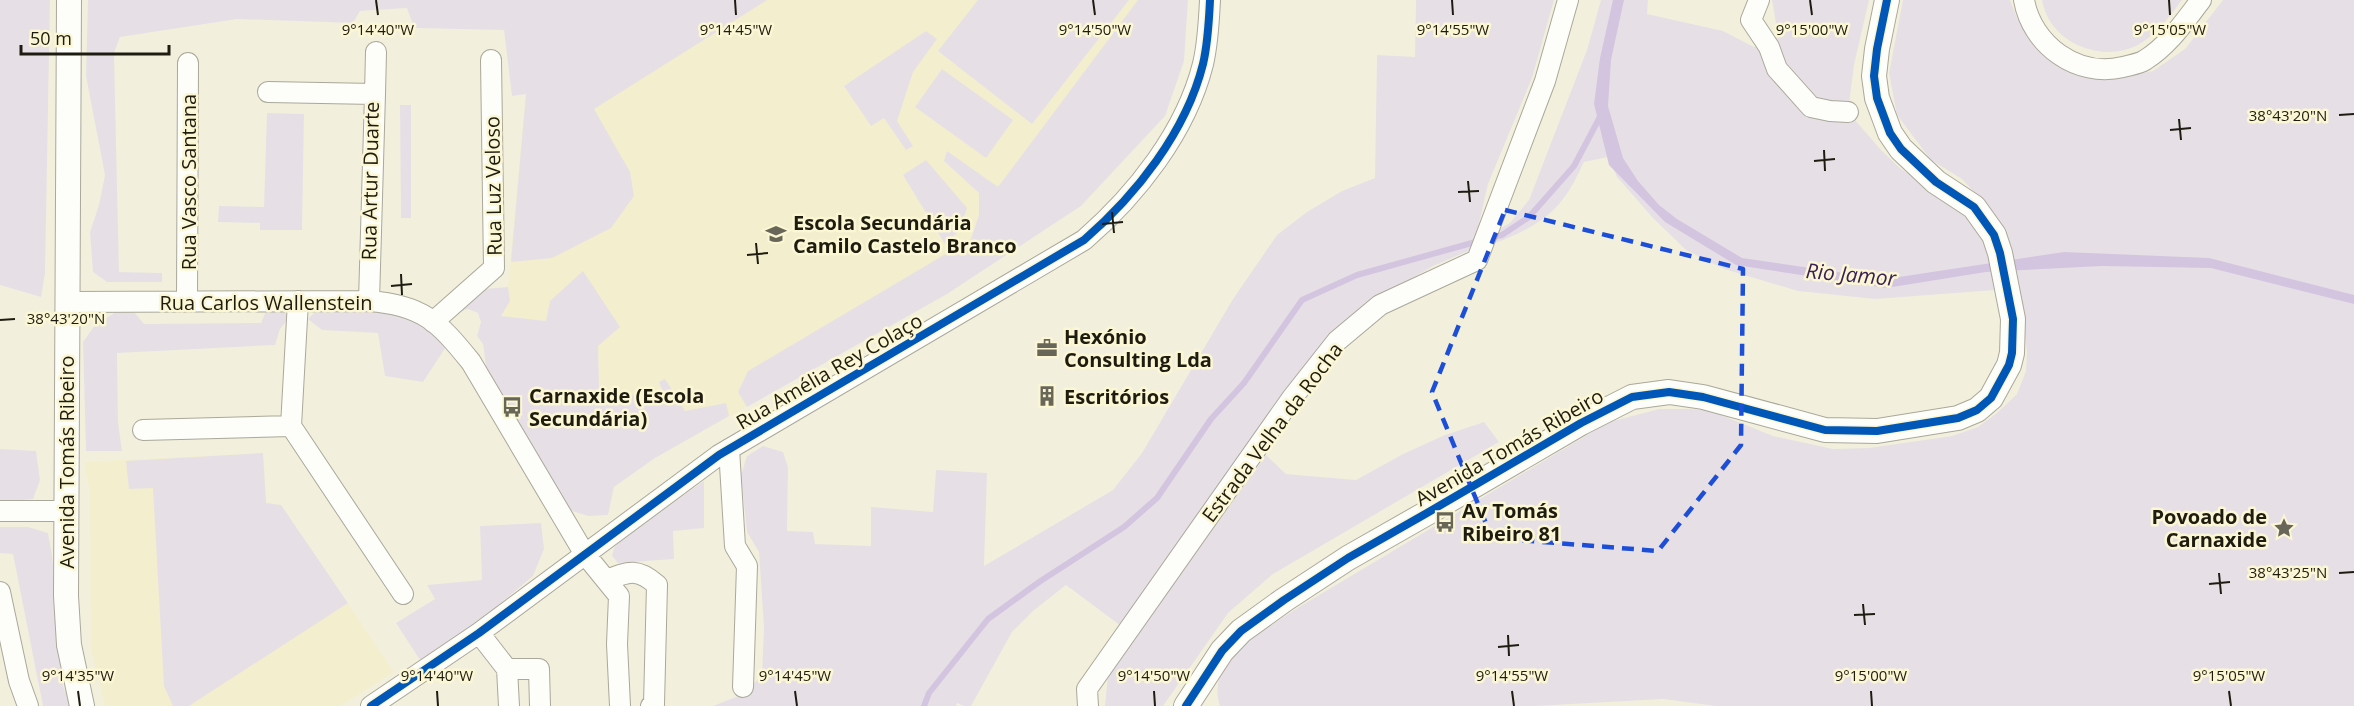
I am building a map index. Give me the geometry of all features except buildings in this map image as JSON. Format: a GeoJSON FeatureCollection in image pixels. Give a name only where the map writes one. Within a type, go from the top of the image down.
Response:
{"type":"FeatureCollection","features":[{"type":"Feature","properties":{"kind":"street","name":"Avenida Tomás Ribeiro"},"geometry":{"type":"LineString","coordinates":[[69,0],[66,596],[69,645],[82,706]]}},
{"type":"Feature","properties":{"kind":"street","name":"Rua Amélia Rey Colaço"},"geometry":{"type":"LineString","coordinates":[[371,706],[479,633],[584,553],[729,449],[1084,240],[1127,197],[1156,160],[1176,129],[1191,98],[1203,64],[1209,29],[1210,0]]}},
{"type":"Feature","properties":{"kind":"street","name":"Estrada Velha da Rocha"},"geometry":{"type":"LineString","coordinates":[[1088,706],[1087,689],[1292,398],[1337,341],[1380,305],[1477,260],[1545,81],[1568,0]]}},
{"type":"Feature","properties":{"kind":"street"},"geometry":{"type":"LineString","coordinates":[[1760,0],[1751,20],[1768,47],[1777,69],[1811,106],[1830,111],[1848,112]]}},
{"type":"Feature","properties":{"kind":"street","name":"Avenida Tomás Ribeiro"},"geometry":{"type":"LineString","coordinates":[[1186,706],[1208,670],[1241,632],[1284,600],[1348,558],[1581,423],[1632,397],[1669,392],[1703,397],[1825,430],[1876,431],[1958,418],[1977,410],[1998,389],[2012,353],[2013,319],[2000,253],[1987,222],[1974,207],[1936,182],[1901,149],[1890,133],[1877,98],[1874,76],[1887,0]]}},
{"type":"Feature","properties":{"kind":"street"},"geometry":{"type":"LineString","coordinates":[[2024,0],[2033,26],[2048,46],[2079,65],[2110,70],[2142,62],[2164,46],[2201,0]]}},
{"type":"Feature","properties":{"kind":"street"},"geometry":{"type":"LineString","coordinates":[[375,94],[376,52]]}},
{"type":"Feature","properties":{"kind":"street","name":"Rua Luz Veloso"},"geometry":{"type":"LineString","coordinates":[[434,322],[494,268],[491,60]]}},
{"type":"Feature","properties":{"kind":"street","name":"Rua Vasco Santana"},"geometry":{"type":"LineString","coordinates":[[187,301],[188,63]]}},
{"type":"Feature","properties":{"kind":"street","name":"Rua Artur Duarte"},"geometry":{"type":"LineString","coordinates":[[268,92],[375,94],[369,301]]}},
{"type":"Feature","properties":{"kind":"street"},"geometry":{"type":"LineString","coordinates":[[298,301],[291,426],[403,594]]}},
{"type":"Feature","properties":{"kind":"street","name":"Rua Carlos Wallenstein"},"geometry":{"type":"LineString","coordinates":[[67,302],[393,302],[414,308],[434,322],[451,337],[471,362],[584,553],[619,596],[620,706]]}},
{"type":"Feature","properties":{"kind":"street"},"geometry":{"type":"LineString","coordinates":[[143,430],[291,426]]}},
{"type":"Feature","properties":{"kind":"street"},"geometry":{"type":"LineString","coordinates":[[729,449],[735,546],[747,566],[743,687]]}},
{"type":"Feature","properties":{"kind":"street"},"geometry":{"type":"LineString","coordinates":[[0,511],[66,511]]}},
{"type":"Feature","properties":{"kind":"street"},"geometry":{"type":"LineString","coordinates":[[607,579],[626,572],[645,575],[657,585],[656,682],[654,704],[651,706]]}},
{"type":"Feature","properties":{"kind":"street"},"geometry":{"type":"LineString","coordinates":[[0,592],[19,681],[28,706]]}},
{"type":"Feature","properties":{"kind":"street"},"geometry":{"type":"LineString","coordinates":[[479,633],[507,669],[509,706]]}},
{"type":"Feature","properties":{"kind":"street"},"geometry":{"type":"LineString","coordinates":[[507,669],[539,669],[540,706]]}},
{"type":"Feature","properties":{"kind":"street"},"geometry":{"type":"LineString","coordinates":[[1208,670],[1205,700],[1209,706]]}},
{"type":"Feature","properties":{"kind":"highlighted area"},"geometry":{"type":"Polygon","coordinates":[[[1505,210],[1743,269],[1741,445],[1658,551],[1492,538],[1432,392],[1505,210]]]}},
{"type":"Feature","properties":{"kind":"shaded area"},"geometry":{"type":"Polygon","coordinates":[[[0,0],[50,0],[45,273],[41,297],[0,285],[0,0]]]}},
{"type":"Feature","properties":{"kind":"shaded area"},"geometry":{"type":"Polygon","coordinates":[[[88,0],[767,0],[594,109],[630,172],[634,196],[611,228],[552,258],[511,262],[526,94],[512,96],[504,30],[414,28],[407,8],[360,11],[353,23],[237,19],[120,37],[114,53],[119,272],[162,273],[162,282],[107,282],[93,272],[90,232],[99,205],[105,175],[86,76],[88,0]]]}},
{"type":"Feature","properties":{"kind":"shaded area","name":"Escola Secundária Camilo Castelo Branco"},"geometry":{"type":"Polygon","coordinates":[[[529,0],[1188,0],[1165,116],[980,272],[949,293],[655,458],[626,415],[599,387],[598,346],[546,321],[500,316],[510,301],[508,287],[526,93],[529,0]]]}},
{"type":"Feature","properties":{"kind":"shaded area"},"geometry":{"type":"Polygon","coordinates":[[[978,0],[1129,0],[1032,124],[938,51],[978,0]]]}},
{"type":"Feature","properties":{"kind":"shaded area"},"geometry":{"type":"Polygon","coordinates":[[[1138,0],[1188,0],[1184,61],[1165,116],[1081,206],[947,294],[747,407],[738,392],[748,371],[971,239],[979,215],[979,193],[944,161],[947,151],[998,187],[1138,0]]]}},
{"type":"Feature","properties":{"kind":"shaded area"},"geometry":{"type":"Polygon","coordinates":[[[1416,0],[1554,0],[1532,78],[1488,184],[1473,249],[1433,266],[1365,306],[1121,626],[1066,585],[1033,611],[1012,632],[971,706],[957,703],[956,706],[713,706],[746,693],[762,674],[764,628],[759,552],[747,532],[741,475],[747,456],[763,446],[783,452],[788,467],[787,531],[813,532],[815,544],[871,546],[871,507],[933,512],[936,470],[987,473],[984,566],[1113,490],[1142,453],[1233,299],[1277,235],[1307,212],[1342,191],[1375,178],[1377,55],[1415,57],[1416,0]]]}},
{"type":"Feature","properties":{"kind":"shaded area"},"geometry":{"type":"Polygon","coordinates":[[[1601,0],[1648,0],[1647,14],[1723,31],[1754,47],[1778,35],[1772,0],[1869,0],[1854,65],[1848,112],[1901,169],[1952,201],[1984,237],[1996,290],[1875,299],[1798,291],[1724,269],[1686,250],[1652,217],[1617,177],[1608,157],[1584,162],[1566,195],[1540,221],[1492,244],[1493,232],[1510,223],[1529,200],[1587,50],[1601,0]]]}},
{"type":"Feature","properties":{"kind":"shaded area"},"geometry":{"type":"Polygon","coordinates":[[[1903,0],[2010,0],[2018,20],[2042,53],[2075,73],[2112,79],[2153,71],[2185,49],[2223,0],[2354,0],[2354,706],[1716,706],[1663,699],[1535,706],[1220,706],[1217,689],[1221,674],[1230,660],[1256,635],[1609,422],[1659,409],[1711,411],[1773,436],[1833,449],[1869,448],[1952,436],[1978,427],[2017,394],[2026,371],[2027,352],[2022,310],[1998,218],[1962,179],[1931,160],[1897,115],[1889,73],[1903,0]]]}},
{"type":"Feature","properties":{"kind":"shaded area"},"geometry":{"type":"Polygon","coordinates":[[[2042,0],[2182,0],[2162,26],[2143,42],[2122,51],[2107,52],[2078,45],[2065,37],[2054,27],[2042,0]]]}},
{"type":"Feature","properties":{"kind":"shaded area"},"geometry":{"type":"Polygon","coordinates":[[[926,31],[937,39],[913,72],[897,121],[913,146],[906,150],[884,118],[871,126],[844,86],[926,31]]]}},
{"type":"Feature","properties":{"kind":"shaded area"},"geometry":{"type":"Polygon","coordinates":[[[942,69],[1013,120],[986,158],[915,107],[942,69]]]}},
{"type":"Feature","properties":{"kind":"shaded area"},"geometry":{"type":"Polygon","coordinates":[[[400,105],[411,105],[411,218],[401,218],[400,105]]]}},
{"type":"Feature","properties":{"kind":"shaded area"},"geometry":{"type":"Polygon","coordinates":[[[267,113],[304,114],[302,230],[260,230],[260,223],[218,222],[219,206],[264,207],[267,113]]]}},
{"type":"Feature","properties":{"kind":"shaded area"},"geometry":{"type":"Polygon","coordinates":[[[926,160],[967,208],[959,231],[945,244],[903,175],[926,160]]]}},
{"type":"Feature","properties":{"kind":"shaded area"},"geometry":{"type":"Polygon","coordinates":[[[583,271],[620,327],[598,346],[599,387],[614,403],[636,394],[644,403],[663,392],[659,382],[665,379],[685,411],[726,403],[729,416],[655,458],[614,487],[608,515],[588,516],[569,510],[486,366],[483,344],[477,336],[481,322],[478,313],[468,309],[459,312],[456,308],[484,289],[508,287],[510,301],[501,316],[546,321],[550,301],[583,271]]]}},
{"type":"Feature","properties":{"kind":"shaded area"},"geometry":{"type":"Polygon","coordinates":[[[317,310],[399,312],[426,325],[446,347],[423,382],[385,376],[378,333],[322,330],[308,319],[317,310]]]}},
{"type":"Feature","properties":{"kind":"shaded area"},"geometry":{"type":"Polygon","coordinates":[[[266,311],[285,312],[288,319],[280,329],[275,345],[117,353],[118,422],[122,451],[86,451],[83,342],[95,325],[116,312],[135,313],[144,324],[261,323],[266,311]]]}},
{"type":"Feature","properties":{"kind":"shaded area"},"geometry":{"type":"Polygon","coordinates":[[[1484,422],[1499,442],[1273,574],[1228,613],[1163,706],[1105,706],[1108,674],[1266,455],[1286,474],[1356,480],[1403,454],[1445,435],[1484,422]]]}},
{"type":"Feature","properties":{"kind":"shaded area"},"geometry":{"type":"Polygon","coordinates":[[[0,449],[36,451],[40,480],[33,499],[0,502],[0,449]]]}},
{"type":"Feature","properties":{"kind":"shaded area"},"geometry":{"type":"Polygon","coordinates":[[[263,453],[266,503],[281,505],[394,672],[340,706],[105,706],[91,650],[90,491],[84,462],[263,453]]]}},
{"type":"Feature","properties":{"kind":"shaded area"},"geometry":{"type":"Polygon","coordinates":[[[263,453],[266,503],[281,505],[348,603],[189,706],[173,706],[164,686],[153,488],[129,489],[126,461],[263,453]]]}},
{"type":"Feature","properties":{"kind":"shaded area"},"geometry":{"type":"Polygon","coordinates":[[[704,481],[704,528],[673,531],[674,559],[618,563],[612,556],[614,548],[623,537],[704,481]]]}},
{"type":"Feature","properties":{"kind":"shaded area"},"geometry":{"type":"Polygon","coordinates":[[[541,523],[544,549],[533,576],[483,618],[420,660],[396,623],[435,599],[427,585],[482,580],[480,526],[541,523]]]}},
{"type":"Feature","properties":{"kind":"shaded area"},"geometry":{"type":"Polygon","coordinates":[[[0,527],[28,527],[48,533],[52,555],[63,686],[71,706],[43,706],[13,554],[0,553],[0,527]]]}},
{"type":"Feature","properties":{"kind":"water","name":"Rio Jamor"},"geometry":{"type":"Polygon","coordinates":[[[1613,0],[1624,0],[1611,60],[1608,106],[1623,158],[1638,181],[1659,205],[1677,219],[1742,258],[1886,279],[2064,252],[2209,258],[2354,295],[2354,304],[2211,268],[2102,266],[1986,272],[1886,288],[1736,265],[1665,222],[1609,165],[1594,104],[1600,58],[1613,0]]]}},
{"type":"Feature","properties":{"kind":"waterway"},"geometry":{"type":"LineString","coordinates":[[1489,238],[1502,235],[1529,217],[1574,166],[1601,115]]}},
{"type":"Feature","properties":{"kind":"waterway"},"geometry":{"type":"LineString","coordinates":[[924,706],[929,693],[988,619],[1039,582],[1124,527],[1157,498],[1211,419],[1244,383],[1302,300],[1357,275],[1479,241]]}},
{"type":"Feature","properties":{"kind":"cycle path"},"geometry":{"type":"LineString","coordinates":[[371,706],[479,633],[719,455],[1084,240],[1122,203],[1157,161],[1185,114],[1203,64],[1210,0]]}},
{"type":"Feature","properties":{"kind":"cycle path"},"geometry":{"type":"LineString","coordinates":[[1186,706],[1222,651],[1241,631],[1284,600],[1348,558],[1581,423],[1632,397],[1669,392],[1703,397],[1825,430],[1877,431],[1958,418],[1977,410],[1991,398],[2009,365],[2012,353],[2013,319],[2000,253],[1994,235],[1974,207],[1936,182],[1901,149],[1890,133],[1877,98],[1874,76],[1887,0]]}},
{"type":"Feature","properties":{"kind":"place","name":"Escola Secundária Camilo Castelo Branco"},"geometry":{"type":"Point","coordinates":[776,234]}},
{"type":"Feature","properties":{"kind":"place","name":"Hexónio Consulting Lda"},"geometry":{"type":"Point","coordinates":[1047,348]}},
{"type":"Feature","properties":{"kind":"place","name":"Escritórios"},"geometry":{"type":"Point","coordinates":[1047,396]}},
{"type":"Feature","properties":{"kind":"place","name":"Carnaxide (Escola Secundária)"},"geometry":{"type":"Point","coordinates":[512,407]}},
{"type":"Feature","properties":{"kind":"place","name":"Av Tomás Ribeiro 81"},"geometry":{"type":"Point","coordinates":[1445,522]}},
{"type":"Feature","properties":{"kind":"place","name":"Povoado de Carnaxide"},"geometry":{"type":"Point","coordinates":[2284,528]}}]}
